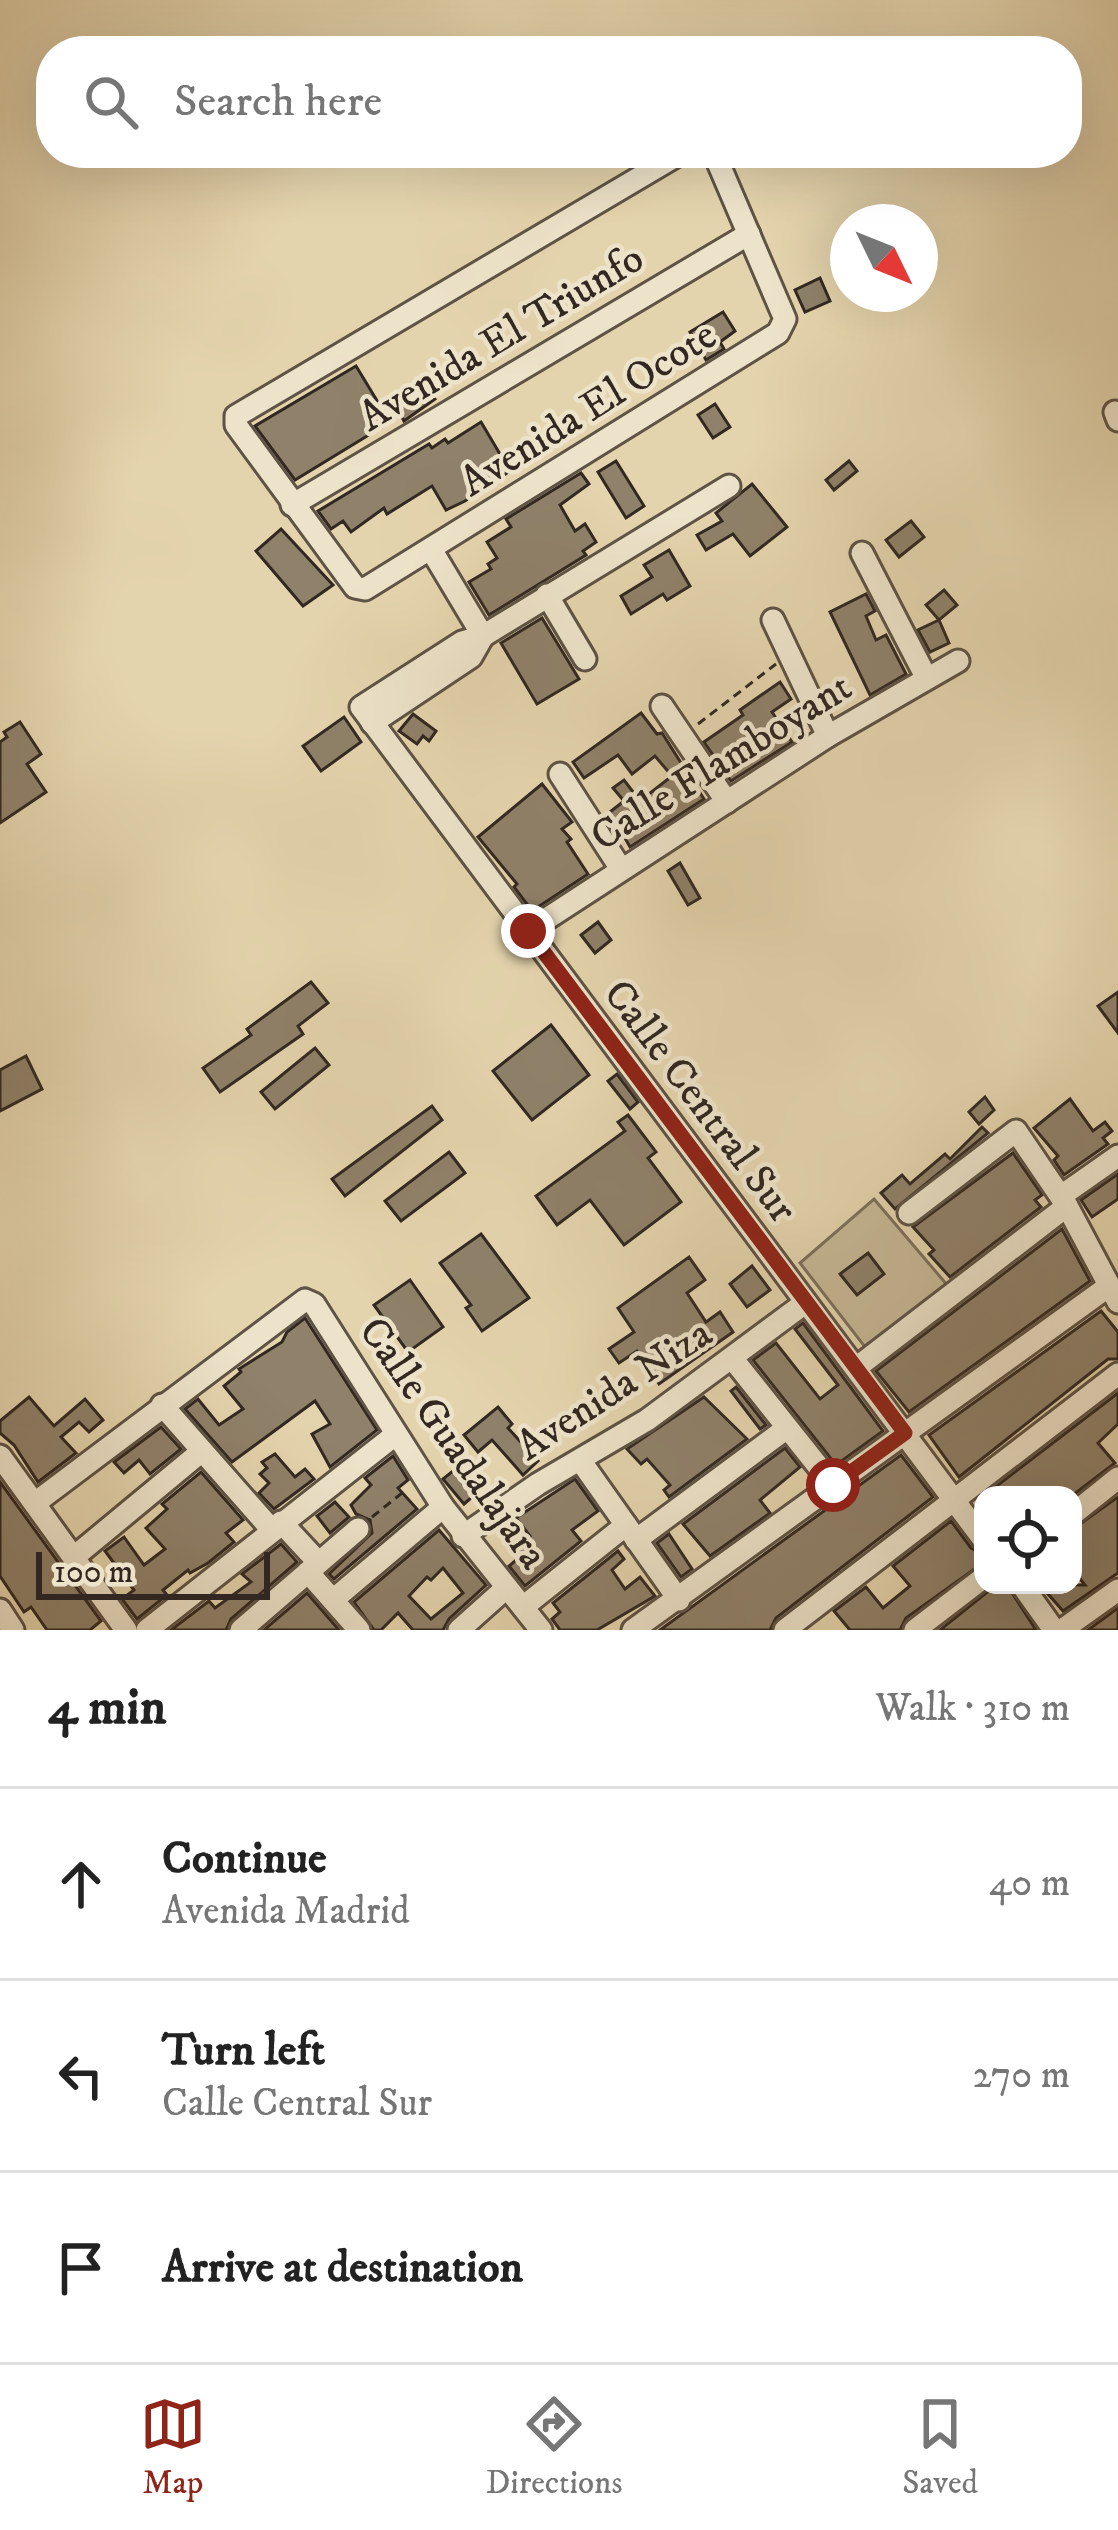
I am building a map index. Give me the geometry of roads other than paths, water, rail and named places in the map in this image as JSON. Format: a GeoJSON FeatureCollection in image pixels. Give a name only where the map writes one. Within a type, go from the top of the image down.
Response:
{"type":"FeatureCollection","features":[{"type":"Feature","properties":{"kind":"street"},"geometry":{"type":"LineString","coordinates":[[292,505],[236,425],[236,416],[243,409],[655,168]]}},
{"type":"Feature","properties":{"kind":"street"},"geometry":{"type":"LineString","coordinates":[[720,168],[749,234]]}},
{"type":"Feature","properties":{"kind":"street","name":"Avenida El Ocote"},"geometry":{"type":"LineString","coordinates":[[292,505],[355,587],[364,589],[431,551],[783,327],[749,234]]}},
{"type":"Feature","properties":{"kind":"street","name":"Avenida El Triunfo"},"geometry":{"type":"LineString","coordinates":[[292,505],[749,234]]}},
{"type":"Feature","properties":{"kind":"street"},"geometry":{"type":"LineString","coordinates":[[431,551],[483,636],[729,486]]}},
{"type":"Feature","properties":{"kind":"street"},"geometry":{"type":"LineString","coordinates":[[862,553],[926,677]]}},
{"type":"Feature","properties":{"kind":"street"},"geometry":{"type":"LineString","coordinates":[[547,595],[585,659]]}},
{"type":"Feature","properties":{"kind":"street"},"geometry":{"type":"LineString","coordinates":[[773,620],[828,736]]}},
{"type":"Feature","properties":{"kind":"street","name":"Calle Central Sur"},"geometry":{"type":"LineString","coordinates":[[483,636],[471,657],[366,715],[468,845],[974,1528]]}},
{"type":"Feature","properties":{"kind":"street","name":"Calle Flamboyant"},"geometry":{"type":"LineString","coordinates":[[528,931],[828,736],[958,661]]}},
{"type":"Feature","properties":{"kind":"street"},"geometry":{"type":"LineString","coordinates":[[662,706],[727,802]]}},
{"type":"Feature","properties":{"kind":"street"},"geometry":{"type":"LineString","coordinates":[[560,774],[621,869]]}},
{"type":"Feature","properties":{"kind":"street"},"geometry":{"type":"LineString","coordinates":[[633,1630],[905,1433],[1114,1294],[1064,1201],[1016,1131],[909,1213]]}},
{"type":"Feature","properties":{"kind":"street"},"geometry":{"type":"LineString","coordinates":[[856,1368],[1118,1156]]}},
{"type":"Feature","properties":{"kind":"street","name":"Calle Guadalajara"},"geometry":{"type":"LineString","coordinates":[[162,1405],[305,1300],[314,1304],[443,1507],[541,1630]]}},
{"type":"Feature","properties":{"kind":"street","name":"Avenida Niza"},"geometry":{"type":"LineString","coordinates":[[464,1536],[647,1420],[805,1303]]}},
{"type":"Feature","properties":{"kind":"street"},"geometry":{"type":"LineString","coordinates":[[732,1358],[833,1485]]}},
{"type":"Feature","properties":{"kind":"street"},"geometry":{"type":"LineString","coordinates":[[795,1627],[1118,1374]]}},
{"type":"Feature","properties":{"kind":"street"},"geometry":{"type":"LineString","coordinates":[[34,1502],[162,1405],[312,1567],[358,1630]]}},
{"type":"Feature","properties":{"kind":"street"},"geometry":{"type":"LineString","coordinates":[[523,1607],[787,1428]]}},
{"type":"Feature","properties":{"kind":"street"},"geometry":{"type":"LineString","coordinates":[[147,1630],[395,1435]]}},
{"type":"Feature","properties":{"kind":"street"},"geometry":{"type":"LineString","coordinates":[[74,1557],[202,1451]]}},
{"type":"Feature","properties":{"kind":"street"},"geometry":{"type":"LineString","coordinates":[[0,1456],[126,1630]]}},
{"type":"Feature","properties":{"kind":"street"},"geometry":{"type":"LineString","coordinates":[[580,1460],[679,1600]]}},
{"type":"Feature","properties":{"kind":"street"},"geometry":{"type":"LineString","coordinates":[[1082,1507],[1118,1478]]}},
{"type":"Feature","properties":{"kind":"street"},"geometry":{"type":"LineString","coordinates":[[333,1600],[443,1507]]}},
{"type":"Feature","properties":{"kind":"street"},"geometry":{"type":"LineString","coordinates":[[241,1630],[358,1529]]}},
{"type":"Feature","properties":{"kind":"street"},"geometry":{"type":"LineString","coordinates":[[915,1630],[974,1585]]}},
{"type":"Feature","properties":{"kind":"street"},"geometry":{"type":"LineString","coordinates":[[459,1630],[506,1588]]}},
{"type":"Feature","properties":{"kind":"street"},"geometry":{"type":"LineString","coordinates":[[1029,1594],[1058,1630],[1118,1590]]}},
{"type":"Feature","properties":{"kind":"street"},"geometry":{"type":"LineString","coordinates":[[0,1610],[13,1630]]}}]}
